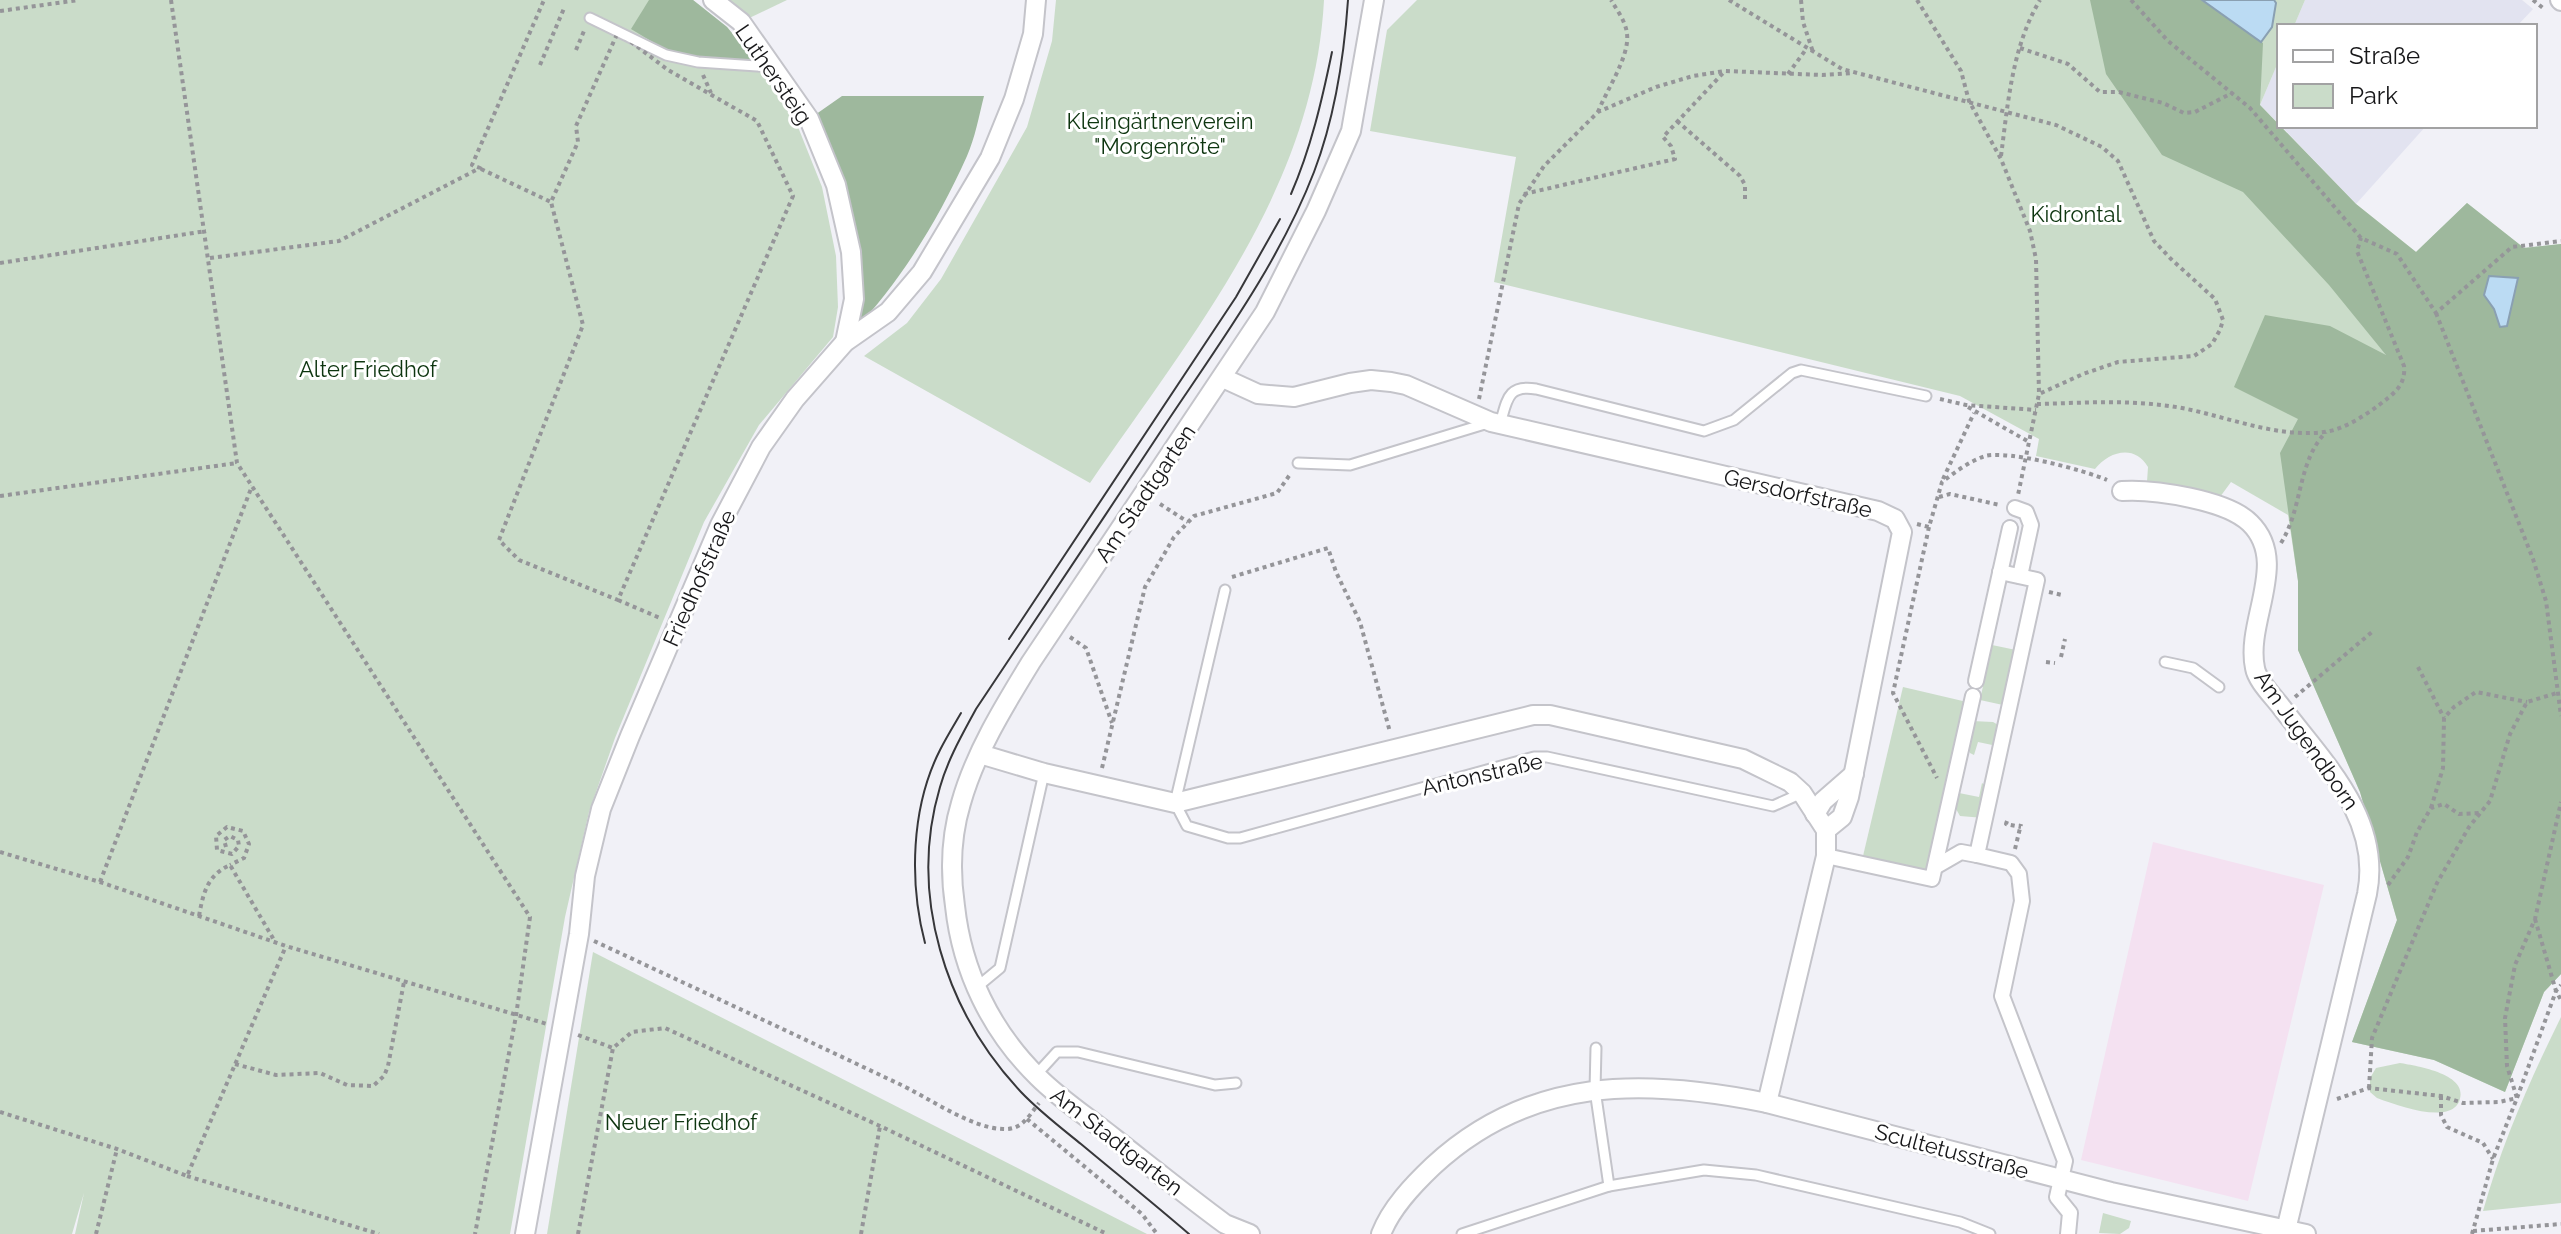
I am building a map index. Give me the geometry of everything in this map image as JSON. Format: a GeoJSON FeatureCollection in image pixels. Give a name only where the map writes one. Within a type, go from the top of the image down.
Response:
{"type":"FeatureCollection","features":[{"type":"Feature","properties":{"kind":"street","name":"Luthersteig"},"geometry":{"type":"LineString","coordinates":[[713,0],[741,22],[809,119],[836,185],[851,252],[854,299],[845,342]]}},
{"type":"Feature","properties":{"kind":"street","name":"Friedhofstraße"},"geometry":{"type":"LineString","coordinates":[[525,1234],[579,934],[585,876],[601,809],[720,525],[761,447],[795,399],[845,342],[888,312],[922,272],[990,158],[1014,99],[1033,34],[1036,0]]}},
{"type":"Feature","properties":{"kind":"street","name":"Am Stadtgarten"},"geometry":{"type":"LineString","coordinates":[[1250,1234],[1225,1224],[1198,1204],[1036,1075],[1001,1033],[966,965],[958,934],[952,874],[954,829],[961,800],[998,717],[1054,627],[1265,312],[1316,211],[1351,131],[1374,0]]}},
{"type":"Feature","properties":{"kind":"street","name":"Gersdorfstraße"},"geometry":{"type":"LineString","coordinates":[[1223,378],[1258,394],[1294,397],[1350,383],[1371,380],[1391,382],[1489,420],[1878,511],[1899,525]]}},
{"type":"Feature","properties":{"kind":"street"},"geometry":{"type":"LineString","coordinates":[[2122,491],[2169,493],[2238,514],[2252,524],[2269,556]]}},
{"type":"Feature","properties":{"kind":"street"},"geometry":{"type":"LineString","coordinates":[[2015,508],[2026,512],[2031,525],[2020,576]]}},
{"type":"Feature","properties":{"kind":"street"},"geometry":{"type":"LineString","coordinates":[[1767,1103],[1826,856],[1820,822],[1842,817],[1854,774],[1899,525]]}},
{"type":"Feature","properties":{"kind":"street"},"geometry":{"type":"LineString","coordinates":[[1826,856],[1932,879],[2010,528]]}},
{"type":"Feature","properties":{"kind":"street","name":"Am Jugendborn"},"geometry":{"type":"LineString","coordinates":[[2269,556],[2253,638],[2255,671],[2337,780],[2358,814],[2369,843],[2367,894],[2285,1232]]}},
{"type":"Feature","properties":{"kind":"street"},"geometry":{"type":"LineString","coordinates":[[1977,855],[2037,580],[2000,572]]}},
{"type":"Feature","properties":{"kind":"street","name":"Antonstraße"},"geometry":{"type":"LineString","coordinates":[[980,754],[1044,773],[1175,803],[1533,715],[1550,715],[1743,759],[1790,782],[1802,793],[1820,822]]}},
{"type":"Feature","properties":{"kind":"street"},"geometry":{"type":"LineString","coordinates":[[1935,867],[1961,852],[2011,863],[2019,874],[2022,901],[2002,996],[2065,1161],[2057,1197],[2070,1213],[2068,1234]]}},
{"type":"Feature","properties":{"kind":"street","name":"Scultetusstraße"},"geometry":{"type":"LineString","coordinates":[[1387,1232],[1394,1210],[1424,1175],[1457,1144],[1481,1128],[1534,1104],[1563,1095],[1595,1090],[1680,1089],[1722,1093],[1767,1103],[2061,1179],[2285,1232],[2306,1234]]}},
{"type":"Feature","properties":{"kind":"lane"},"geometry":{"type":"LineString","coordinates":[[590,18],[677,57],[698,62],[772,67]]}},
{"type":"Feature","properties":{"kind":"lane"},"geometry":{"type":"LineString","coordinates":[[1489,420],[1512,391],[1520,388],[1536,389],[1704,431],[1734,420],[1792,373],[1801,370],[1926,396]]}},
{"type":"Feature","properties":{"kind":"lane","name":"Gersdorfstraße"},"geometry":{"type":"LineString","coordinates":[[1298,463],[1350,465],[1489,420]]}},
{"type":"Feature","properties":{"kind":"lane"},"geometry":{"type":"LineString","coordinates":[[1175,803],[1225,590]]}},
{"type":"Feature","properties":{"kind":"lane"},"geometry":{"type":"LineString","coordinates":[[2165,662],[2193,668],[2219,687]]}},
{"type":"Feature","properties":{"kind":"lane","name":"Antonstraße"},"geometry":{"type":"LineString","coordinates":[[1175,803],[1187,826],[1228,838],[1240,838],[1519,761],[1547,757],[1773,806],[1802,793]]}},
{"type":"Feature","properties":{"kind":"lane"},"geometry":{"type":"LineString","coordinates":[[977,987],[1000,968],[1044,773]]}},
{"type":"Feature","properties":{"kind":"lane"},"geometry":{"type":"LineString","coordinates":[[1596,1048],[1595,1090],[1609,1186]]}},
{"type":"Feature","properties":{"kind":"lane"},"geometry":{"type":"LineString","coordinates":[[1036,1075],[1057,1052],[1078,1052],[1215,1085],[1236,1083]]}},
{"type":"Feature","properties":{"kind":"lane"},"geometry":{"type":"LineString","coordinates":[[1462,1234],[1609,1186],[1704,1170],[1756,1175],[1960,1222],[1990,1234]]}},
{"type":"Feature","properties":{"kind":"path"},"geometry":{"type":"LineString","coordinates":[[0,11],[79,0]]}},
{"type":"Feature","properties":{"kind":"path"},"geometry":{"type":"LineString","coordinates":[[171,0],[237,463],[530,917],[516,1016],[475,1234]]}},
{"type":"Feature","properties":{"kind":"path"},"geometry":{"type":"LineString","coordinates":[[544,0],[472,165],[551,202]]}},
{"type":"Feature","properties":{"kind":"path"},"geometry":{"type":"LineString","coordinates":[[1489,420],[1519,204],[1544,166],[1598,112],[1622,59],[1628,36],[1611,0]]}},
{"type":"Feature","properties":{"kind":"path"},"geometry":{"type":"LineString","coordinates":[[1729,0],[1842,69],[2056,125],[2102,147],[2118,161],[2154,241],[2215,299],[2223,320],[2217,338],[2194,356],[2118,362],[2039,394]]}},
{"type":"Feature","properties":{"kind":"path"},"geometry":{"type":"LineString","coordinates":[[1801,0],[1803,22],[1814,52]]}},
{"type":"Feature","properties":{"kind":"path"},"geometry":{"type":"LineString","coordinates":[[1917,0],[1961,71],[1969,101],[2001,159],[2030,231],[2036,259],[2039,394],[2020,486]]}},
{"type":"Feature","properties":{"kind":"path"},"geometry":{"type":"LineString","coordinates":[[2001,159],[2012,77],[2040,0]]}},
{"type":"Feature","properties":{"kind":"path"},"geometry":{"type":"LineString","coordinates":[[2131,0],[2168,41],[2250,108],[2361,238],[2397,254],[2436,313],[2533,559],[2546,601],[2561,716]]}},
{"type":"Feature","properties":{"kind":"path"},"geometry":{"type":"LineString","coordinates":[[540,65],[565,6]]}},
{"type":"Feature","properties":{"kind":"path"},"geometry":{"type":"LineString","coordinates":[[576,50],[590,18]]}},
{"type":"Feature","properties":{"kind":"path"},"geometry":{"type":"LineString","coordinates":[[618,600],[793,196],[757,121],[668,70],[618,32],[576,126],[578,142],[551,202],[583,325],[499,540],[519,560],[677,626]]}},
{"type":"Feature","properties":{"kind":"path"},"geometry":{"type":"LineString","coordinates":[[1788,74],[1807,48]]}},
{"type":"Feature","properties":{"kind":"path"},"geometry":{"type":"LineString","coordinates":[[2020,48],[2068,64],[2100,92],[2119,92],[2163,103],[2184,113],[2195,112],[2232,93]]}},
{"type":"Feature","properties":{"kind":"path"},"geometry":{"type":"LineString","coordinates":[[1598,112],[1656,87],[1725,71],[1855,73]]}},
{"type":"Feature","properties":{"kind":"path"},"geometry":{"type":"LineString","coordinates":[[1524,194],[1675,159],[1671,146],[1663,137],[1725,71]]}},
{"type":"Feature","properties":{"kind":"path"},"geometry":{"type":"LineString","coordinates":[[1677,121],[1740,176],[1745,185],[1745,203]]}},
{"type":"Feature","properties":{"kind":"path"},"geometry":{"type":"LineString","coordinates":[[210,258],[339,241],[480,168]]}},
{"type":"Feature","properties":{"kind":"path"},"geometry":{"type":"LineString","coordinates":[[0,263],[206,231]]}},
{"type":"Feature","properties":{"kind":"path"},"geometry":{"type":"LineString","coordinates":[[1926,396],[1966,405],[2153,404],[2191,408],[2292,432],[2326,432],[2369,412],[2398,390],[2403,382],[2404,366],[2357,251],[2361,238]]}},
{"type":"Feature","properties":{"kind":"path"},"geometry":{"type":"LineString","coordinates":[[2436,313],[2512,247],[2561,241]]}},
{"type":"Feature","properties":{"kind":"path"},"geometry":{"type":"LineString","coordinates":[[1966,405],[1974,413],[2029,442]]}},
{"type":"Feature","properties":{"kind":"path"},"geometry":{"type":"LineString","coordinates":[[1949,802],[1893,693],[1937,499],[1974,413]]}},
{"type":"Feature","properties":{"kind":"path"},"geometry":{"type":"LineString","coordinates":[[2269,556],[2289,529],[2309,455],[2326,432]]}},
{"type":"Feature","properties":{"kind":"path"},"geometry":{"type":"LineString","coordinates":[[1942,482],[1985,457],[1997,454],[2088,473],[2106,479],[2122,491]]}},
{"type":"Feature","properties":{"kind":"path"},"geometry":{"type":"LineString","coordinates":[[0,496],[237,463]]}},
{"type":"Feature","properties":{"kind":"path"},"geometry":{"type":"LineString","coordinates":[[1098,786],[1145,587],[1174,537],[1194,516],[1277,493],[1298,463]]}},
{"type":"Feature","properties":{"kind":"path"},"geometry":{"type":"LineString","coordinates":[[100,882],[252,486]]}},
{"type":"Feature","properties":{"kind":"path"},"geometry":{"type":"LineString","coordinates":[[1144,494],[1188,522]]}},
{"type":"Feature","properties":{"kind":"path"},"geometry":{"type":"LineString","coordinates":[[1937,499],[1950,494],[2015,508]]}},
{"type":"Feature","properties":{"kind":"path"},"geometry":{"type":"LineString","coordinates":[[1899,525],[1929,527]]}},
{"type":"Feature","properties":{"kind":"path"},"geometry":{"type":"LineString","coordinates":[[1225,590],[1228,578],[1328,548],[1360,622],[1395,750]]}},
{"type":"Feature","properties":{"kind":"path"},"geometry":{"type":"LineString","coordinates":[[1054,627],[1086,648],[1112,725]]}},
{"type":"Feature","properties":{"kind":"path"},"geometry":{"type":"LineString","coordinates":[[2310,685],[2372,632]]}},
{"type":"Feature","properties":{"kind":"path"},"geometry":{"type":"LineString","coordinates":[[2061,657],[2065,639]]}},
{"type":"Feature","properties":{"kind":"path"},"geometry":{"type":"LineString","coordinates":[[2389,883],[2408,857],[2417,832],[2431,808],[2443,768],[2444,718],[2418,667]]}},
{"type":"Feature","properties":{"kind":"path"},"geometry":{"type":"LineString","coordinates":[[2444,718],[2476,692],[2527,702],[2557,693]]}},
{"type":"Feature","properties":{"kind":"path"},"geometry":{"type":"LineString","coordinates":[[2369,1088],[2372,1038],[2437,883],[2490,801],[2510,734],[2527,702]]}},
{"type":"Feature","properties":{"kind":"path"},"geometry":{"type":"LineString","coordinates":[[2517,1098],[2507,1066],[2505,1018],[2515,965],[2535,919],[2561,802]]}},
{"type":"Feature","properties":{"kind":"path"},"geometry":{"type":"LineString","coordinates":[[2431,808],[2444,804],[2459,814],[2480,813]]}},
{"type":"Feature","properties":{"kind":"path"},"geometry":{"type":"LineString","coordinates":[[2007,821],[2006,824],[2021,826],[2011,863]]}},
{"type":"Feature","properties":{"kind":"path"},"geometry":{"type":"LineString","coordinates":[[199,916],[204,890],[215,874],[244,858],[249,848],[243,831],[232,827],[219,831],[215,843],[221,852],[235,853],[238,840],[226,837],[223,843],[226,847]]}},
{"type":"Feature","properties":{"kind":"path"},"geometry":{"type":"LineString","coordinates":[[230,865],[275,942]]}},
{"type":"Feature","properties":{"kind":"path"},"geometry":{"type":"LineString","coordinates":[[2535,919],[2561,1000]]}},
{"type":"Feature","properties":{"kind":"path"},"geometry":{"type":"LineString","coordinates":[[579,934],[902,1085],[976,1123],[998,1129],[1014,1129],[1027,1119],[1142,1214],[1157,1234]]}},
{"type":"Feature","properties":{"kind":"path"},"geometry":{"type":"LineString","coordinates":[[187,1176],[286,946]]}},
{"type":"Feature","properties":{"kind":"path"},"geometry":{"type":"LineString","coordinates":[[235,1064],[276,1075],[320,1073],[347,1085],[373,1086],[384,1076],[388,1066],[404,982]]}},
{"type":"Feature","properties":{"kind":"path"},"geometry":{"type":"LineString","coordinates":[[2561,985],[2556,991],[2493,1159],[2472,1232],[2561,1224]]}},
{"type":"Feature","properties":{"kind":"path"},"geometry":{"type":"LineString","coordinates":[[578,1234],[613,1048]]}},
{"type":"Feature","properties":{"kind":"path"},"geometry":{"type":"LineString","coordinates":[[2345,1096],[2369,1088],[2441,1096],[2463,1103],[2517,1098]]}},
{"type":"Feature","properties":{"kind":"path"},"geometry":{"type":"LineString","coordinates":[[2441,1096],[2441,1115],[2447,1127],[2483,1143],[2493,1159]]}},
{"type":"Feature","properties":{"kind":"path"},"geometry":{"type":"LineString","coordinates":[[0,1112],[117,1149],[187,1176],[379,1234]]}},
{"type":"Feature","properties":{"kind":"path"},"geometry":{"type":"LineString","coordinates":[[861,1234],[880,1126]]}},
{"type":"Feature","properties":{"kind":"path"},"geometry":{"type":"LineString","coordinates":[[96,1234],[117,1149]]}},
{"type":"Feature","properties":{"kind":"shaded area"},"geometry":{"type":"Polygon","coordinates":[[[2305,0],[2522,0],[2533,9],[2519,24],[2295,24],[2305,0]]]}},
{"type":"Feature","properties":{"kind":"shaded area"},"geometry":{"type":"Polygon","coordinates":[[[2277,65],[2277,122],[2260,105],[2277,65]]]}},
{"type":"Feature","properties":{"kind":"shaded area"},"geometry":{"type":"Polygon","coordinates":[[[2283,128],[2424,128],[2356,204],[2283,128]]]}},
{"type":"Feature","properties":{"kind":"shaded area"},"geometry":{"type":"Polygon","coordinates":[[[2153,842],[2324,885],[2248,1201],[2081,1160],[2153,842]]]}},
{"type":"Feature","properties":{"kind":"green space","name":"Alter Friedhof"},"geometry":{"type":"Polygon","coordinates":[[[0,0],[693,0],[727,27],[754,60],[798,127],[822,187],[836,256],[838,307],[833,337],[759,425],[704,522],[615,738],[589,812],[565,917],[510,1234],[75,1234],[84,1193],[72,1234],[0,1234],[0,0]]]}},
{"type":"Feature","properties":{"kind":"green space"},"geometry":{"type":"Polygon","coordinates":[[[649,0],[693,0],[727,27],[754,60],[698,59],[669,52],[631,29],[649,0]]]}},
{"type":"Feature","properties":{"kind":"green space"},"geometry":{"type":"Polygon","coordinates":[[[717,0],[787,0],[743,21],[717,0]]]}},
{"type":"Feature","properties":{"kind":"green space","name":"Kleingärtnerverein \"Morgenröte\""},"geometry":{"type":"Polygon","coordinates":[[[1056,0],[1324,0],[1315,69],[1298,134],[1273,196],[1207,314],[1090,483],[864,356],[907,323],[941,279],[1027,127],[1052,41],[1056,0]]]}},
{"type":"Feature","properties":{"kind":"green space","name":"Kidrontal"},"geometry":{"type":"Polygon","coordinates":[[[1417,0],[2305,0],[2295,24],[2277,24],[2277,65],[2260,105],[2277,123],[2277,128],[2282,128],[2356,204],[2416,252],[2467,203],[2524,248],[2561,244],[2561,974],[2544,992],[2505,1092],[2434,1060],[2352,1042],[2397,920],[2360,792],[2298,650],[2298,581],[2288,515],[2231,482],[2220,497],[2147,482],[2148,467],[2143,460],[2129,453],[2114,454],[2095,469],[2036,456],[2039,439],[1960,396],[1494,282],[1516,157],[1370,131],[1387,30],[1417,0]]]}},
{"type":"Feature","properties":{"kind":"green space"},"geometry":{"type":"Polygon","coordinates":[[[2090,0],[2201,0],[2263,43],[2260,105],[2277,123],[2277,128],[2282,128],[2356,204],[2416,252],[2467,203],[2524,248],[2561,244],[2561,974],[2544,992],[2505,1092],[2434,1060],[2352,1042],[2397,920],[2360,792],[2298,650],[2298,581],[2280,453],[2298,419],[2234,387],[2265,315],[2330,326],[2386,355],[2329,285],[2243,192],[2162,155],[2106,74],[2090,0]]]}},
{"type":"Feature","properties":{"kind":"green space"},"geometry":{"type":"Polygon","coordinates":[[[842,96],[984,96],[970,149],[944,204],[902,272],[852,333],[858,299],[812,117],[842,96]]]}},
{"type":"Feature","properties":{"kind":"green space"},"geometry":{"type":"Polygon","coordinates":[[[1992,645],[2016,650],[2003,705],[1980,700],[1992,645]]]}},
{"type":"Feature","properties":{"kind":"green space"},"geometry":{"type":"Polygon","coordinates":[[[1903,687],[1967,702],[1929,868],[1923,871],[1863,856],[1903,687]]]}},
{"type":"Feature","properties":{"kind":"green space"},"geometry":{"type":"Polygon","coordinates":[[[1972,721],[1993,722],[2000,726],[1997,746],[1978,742],[1974,755],[1970,753],[1967,745],[1972,721]]]}},
{"type":"Feature","properties":{"kind":"green space"},"geometry":{"type":"Polygon","coordinates":[[[1982,783],[1986,786],[1984,818],[1960,816],[1956,809],[1959,793],[1979,797],[1982,783]]]}},
{"type":"Feature","properties":{"kind":"green space","name":"Neuer Friedhof"},"geometry":{"type":"Polygon","coordinates":[[[593,952],[1147,1234],[547,1234],[593,952]]]}},
{"type":"Feature","properties":{"kind":"green space"},"geometry":{"type":"Polygon","coordinates":[[[2561,1017],[2561,1203],[2483,1211],[2518,1112],[2561,1017]]]}},
{"type":"Feature","properties":{"kind":"green space"},"geometry":{"type":"Polygon","coordinates":[[[2400,1063],[2429,1069],[2450,1078],[2461,1092],[2458,1104],[2446,1112],[2436,1113],[2410,1109],[2377,1098],[2370,1092],[2370,1078],[2376,1068],[2400,1063]]]}},
{"type":"Feature","properties":{"kind":"green space"},"geometry":{"type":"Polygon","coordinates":[[[2103,1213],[2131,1221],[2129,1228],[2120,1234],[2099,1233],[2103,1213]]]}},
{"type":"Feature","properties":{"kind":"water"},"geometry":{"type":"Polygon","coordinates":[[[2202,0],[2274,0],[2272,27],[2261,42],[2202,0]]]}},
{"type":"Feature","properties":{"kind":"water"},"geometry":{"type":"Polygon","coordinates":[[[2489,276],[2518,278],[2507,326],[2500,327],[2494,309],[2484,295],[2489,276]]]}},
{"type":"Feature","properties":{"kind":"tram line"},"geometry":{"type":"LineString","coordinates":[[1189,1234],[1050,1119],[1021,1092],[994,1060],[972,1025],[940,950],[928,869],[931,828],[947,767],[976,709],[1222,341],[1282,242],[1314,172],[1328,130],[1341,65],[1348,0]]}},
{"type":"Feature","properties":{"kind":"tram line"},"geometry":{"type":"LineString","coordinates":[[1291,194],[1310,142],[1332,52]]}},
{"type":"Feature","properties":{"kind":"tram line"},"geometry":{"type":"LineString","coordinates":[[1009,639],[1236,297],[1280,219]]}},
{"type":"Feature","properties":{"kind":"tram line"},"geometry":{"type":"LineString","coordinates":[[925,943],[915,870],[918,820],[930,772],[961,713]]}}]}
